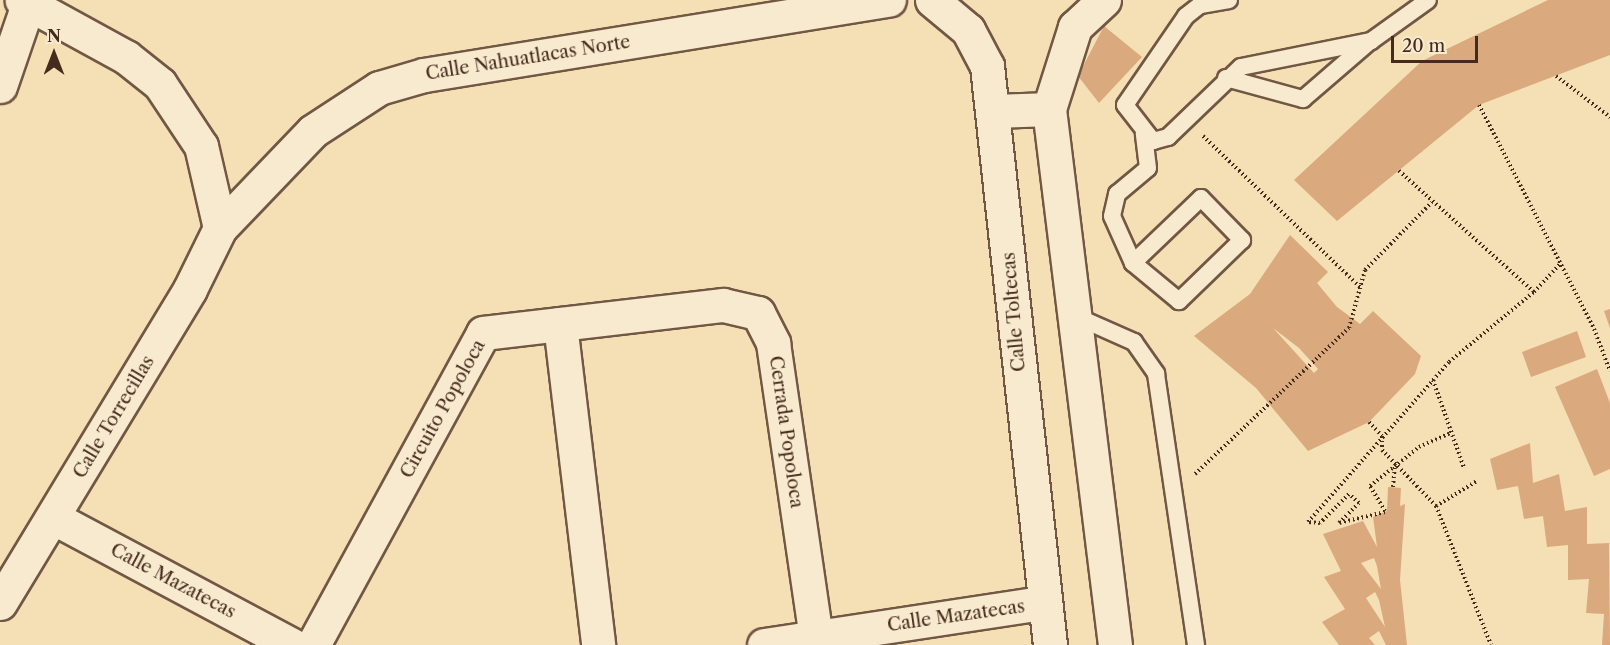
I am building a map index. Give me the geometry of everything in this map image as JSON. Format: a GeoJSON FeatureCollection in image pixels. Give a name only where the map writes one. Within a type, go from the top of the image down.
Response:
{"type":"FeatureCollection","features":[{"type":"Feature","properties":{"kind":"street","name":"Calle Nahuatlacas Norte"},"geometry":{"type":"LineString","coordinates":[[220,228],[313,131],[379,88],[424,75],[889,0]]}},
{"type":"Feature","properties":{"kind":"street","name":"Calle Toltecas"},"geometry":{"type":"LineString","coordinates":[[932,0],[968,30],[987,66],[995,111],[1041,603],[1050,645]]}},
{"type":"Feature","properties":{"kind":"street"},"geometry":{"type":"LineString","coordinates":[[1104,0],[1075,27],[1049,109],[1115,645]]}},
{"type":"Feature","properties":{"kind":"street"},"geometry":{"type":"LineString","coordinates":[[0,86],[28,1],[126,57],[160,84],[201,146],[220,228]]}},
{"type":"Feature","properties":{"kind":"street"},"geometry":{"type":"LineString","coordinates":[[995,111],[1049,109]]}},
{"type":"Feature","properties":{"kind":"street","name":"Calle Torrecillas"},"geometry":{"type":"LineString","coordinates":[[0,603],[54,518],[190,289],[220,228]]}},
{"type":"Feature","properties":{"kind":"street","name":"Cerrada Popoloca"},"geometry":{"type":"LineString","coordinates":[[561,324],[723,304],[758,313],[774,343],[816,641]]}},
{"type":"Feature","properties":{"kind":"street"},"geometry":{"type":"LineString","coordinates":[[561,324],[598,645]]}},
{"type":"Feature","properties":{"kind":"street","name":"Circuito Popoloca"},"geometry":{"type":"LineString","coordinates":[[313,645],[483,333],[561,324]]}},
{"type":"Feature","properties":{"kind":"street","name":"Calle Mazatecas"},"geometry":{"type":"LineString","coordinates":[[54,518],[292,645]]}},
{"type":"Feature","properties":{"kind":"street","name":"Calle Mazatecas"},"geometry":{"type":"LineString","coordinates":[[764,645],[816,641],[1041,603]]}},
{"type":"Feature","properties":{"kind":"lane"},"geometry":{"type":"LineString","coordinates":[[1133,263],[1201,198],[1242,240],[1179,301],[1133,263],[1112,216],[1117,194],[1148,168],[1144,133],[1125,105],[1186,16],[1200,5],[1229,0]]}},
{"type":"Feature","properties":{"kind":"lane"},"geometry":{"type":"LineString","coordinates":[[1226,78],[1303,99],[1371,41],[1428,0]]}},
{"type":"Feature","properties":{"kind":"lane"},"geometry":{"type":"LineString","coordinates":[[1144,133],[1161,141],[1226,78],[1251,63],[1371,41]]}},
{"type":"Feature","properties":{"kind":"lane"},"geometry":{"type":"LineString","coordinates":[[1073,315],[1134,342],[1156,374],[1196,645]]}},
{"type":"Feature","properties":{"kind":"path"},"geometry":{"type":"LineString","coordinates":[[1556,76],[1610,117]]}},
{"type":"Feature","properties":{"kind":"path"},"geometry":{"type":"LineString","coordinates":[[1479,105],[1561,264],[1610,371]]}},
{"type":"Feature","properties":{"kind":"path"},"geometry":{"type":"LineString","coordinates":[[1184,119],[1360,287]]}},
{"type":"Feature","properties":{"kind":"path"},"geometry":{"type":"LineString","coordinates":[[1398,170],[1534,292]]}},
{"type":"Feature","properties":{"kind":"path"},"geometry":{"type":"LineString","coordinates":[[1173,493],[1349,328],[1365,270],[1432,202]]}},
{"type":"Feature","properties":{"kind":"path"},"geometry":{"type":"LineString","coordinates":[[1451,433],[1395,463],[1370,486],[1385,512],[1339,523],[1359,503],[1349,494],[1320,523],[1308,522],[1432,380],[1534,292],[1561,264]]}},
{"type":"Feature","properties":{"kind":"path"},"geometry":{"type":"LineString","coordinates":[[1432,380],[1464,468]]}},
{"type":"Feature","properties":{"kind":"path"},"geometry":{"type":"LineString","coordinates":[[1369,422],[1382,436],[1382,450],[1436,506],[1491,645]]}},
{"type":"Feature","properties":{"kind":"path"},"geometry":{"type":"LineString","coordinates":[[1393,487],[1395,463]]}},
{"type":"Feature","properties":{"kind":"path"},"geometry":{"type":"LineString","coordinates":[[1436,506],[1477,481]]}},
{"type":"Feature","properties":{"kind":"building"},"geometry":{"type":"Polygon","coordinates":[[[1548,0],[1610,0],[1610,55],[1479,105],[1337,221],[1294,180],[1422,61],[1548,0]]]}},
{"type":"Feature","properties":{"kind":"building"},"geometry":{"type":"Polygon","coordinates":[[[1104,26],[1142,57],[1099,103],[1078,76],[1104,26]]]}},
{"type":"Feature","properties":{"kind":"building"},"geometry":{"type":"Polygon","coordinates":[[[1290,235],[1328,272],[1317,283],[1337,307],[1360,324],[1373,311],[1421,356],[1415,374],[1369,422],[1308,451],[1256,388],[1194,336],[1250,294],[1290,235]],[[1273,328],[1314,373],[1318,369],[1299,348],[1273,328]]]}},
{"type":"Feature","properties":{"kind":"building"},"geometry":{"type":"Polygon","coordinates":[[[1610,309],[1610,328],[1604,311],[1610,309]]]}},
{"type":"Feature","properties":{"kind":"building"},"geometry":{"type":"Polygon","coordinates":[[[1577,331],[1586,357],[1531,377],[1522,352],[1577,331]]]}},
{"type":"Feature","properties":{"kind":"building"},"geometry":{"type":"Polygon","coordinates":[[[1597,369],[1610,403],[1610,469],[1594,476],[1555,387],[1597,369]]]}},
{"type":"Feature","properties":{"kind":"building"},"geometry":{"type":"Polygon","coordinates":[[[1530,443],[1533,483],[1559,474],[1565,511],[1587,507],[1587,544],[1609,543],[1610,645],[1602,645],[1604,614],[1586,613],[1589,579],[1568,580],[1568,545],[1547,547],[1543,516],[1524,519],[1518,486],[1497,490],[1490,459],[1530,443]]]}},
{"type":"Feature","properties":{"kind":"building"},"geometry":{"type":"Polygon","coordinates":[[[1388,487],[1401,488],[1400,506],[1405,504],[1400,580],[1407,645],[1386,645],[1379,631],[1369,638],[1375,645],[1339,645],[1322,622],[1345,609],[1324,577],[1341,571],[1323,534],[1363,521],[1377,547],[1373,517],[1387,511],[1388,487]],[[1374,558],[1361,563],[1381,589],[1377,566],[1374,558]],[[1375,592],[1366,598],[1385,627],[1379,600],[1375,592]]]}}]}
